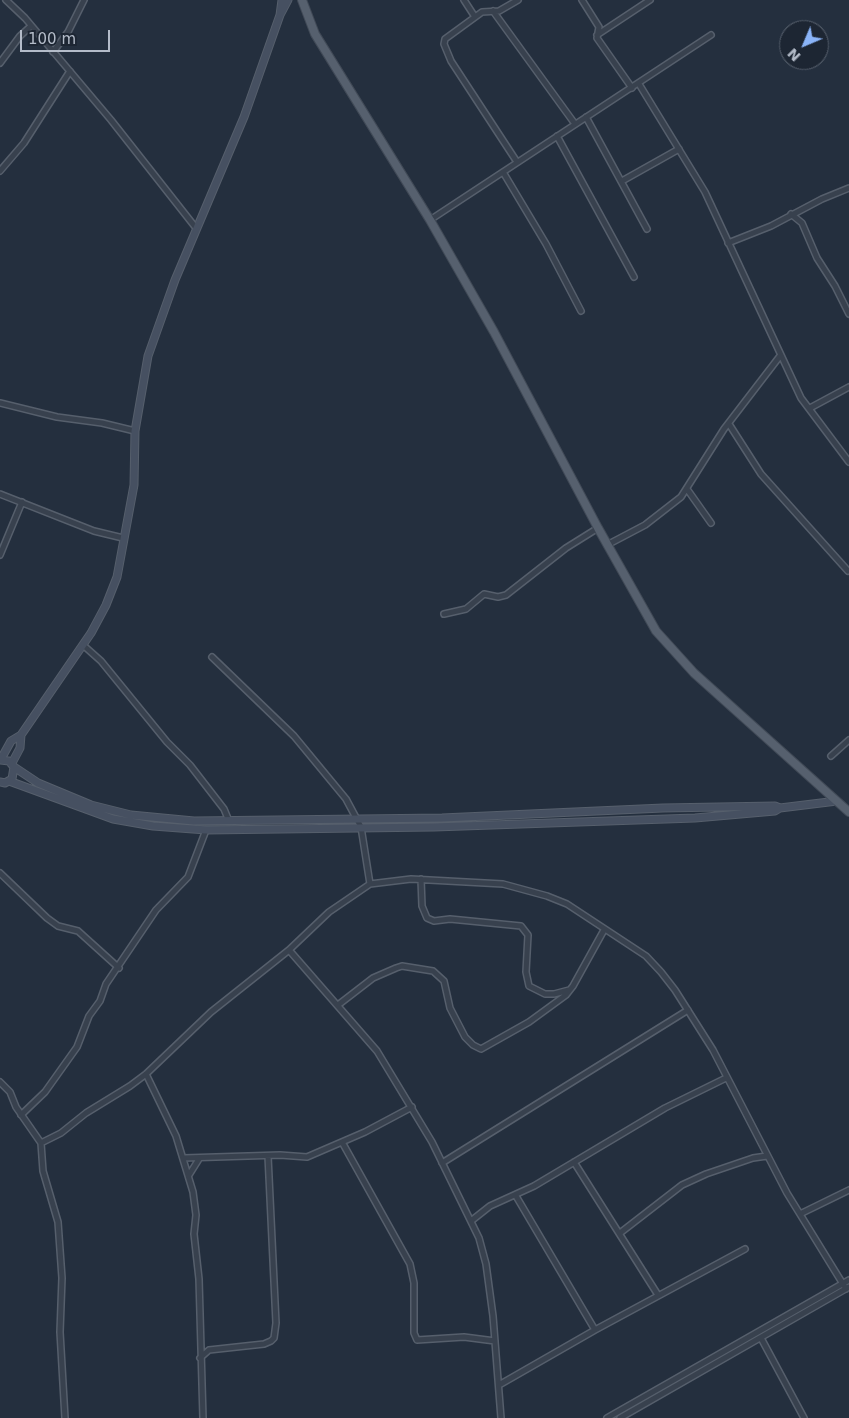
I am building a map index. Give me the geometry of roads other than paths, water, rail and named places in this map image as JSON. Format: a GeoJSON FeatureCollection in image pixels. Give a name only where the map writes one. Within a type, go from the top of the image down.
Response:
{"type":"FeatureCollection","features":[{"type":"Feature","properties":{"kind":"main road"},"geometry":{"type":"LineString","coordinates":[[280,15],[282,0]]}},
{"type":"Feature","properties":{"kind":"main road"},"geometry":{"type":"LineString","coordinates":[[288,0],[280,15],[244,117],[196,228],[155,335],[134,431],[134,485],[123,538],[122,558],[117,576],[102,612],[83,644],[20,735],[11,741],[0,760],[13,765],[38,783],[67,796],[111,810],[166,819],[229,821],[356,817],[442,818],[663,808],[775,806],[780,808]]}},
{"type":"Feature","properties":{"kind":"main road"},"geometry":{"type":"LineString","coordinates":[[296,0],[430,220],[521,381],[639,604],[672,651],[743,719],[849,812]]}},
{"type":"Feature","properties":{"kind":"main road"},"geometry":{"type":"LineString","coordinates":[[302,0],[308,20]]}},
{"type":"Feature","properties":{"kind":"main road"},"geometry":{"type":"LineString","coordinates":[[4,782],[14,776],[13,765],[20,748],[20,735]]}},
{"type":"Feature","properties":{"kind":"main road"},"geometry":{"type":"LineString","coordinates":[[4,782],[113,819],[153,826],[206,830],[695,818],[775,811],[780,808],[837,802]]}},
{"type":"Feature","properties":{"kind":"street"},"geometry":{"type":"LineString","coordinates":[[6,0],[70,71],[196,228]]}},
{"type":"Feature","properties":{"kind":"street"},"geometry":{"type":"LineString","coordinates":[[53,52],[68,32],[84,0]]}},
{"type":"Feature","properties":{"kind":"street"},"geometry":{"type":"LineString","coordinates":[[464,0],[475,17]]}},
{"type":"Feature","properties":{"kind":"street"},"geometry":{"type":"LineString","coordinates":[[517,162],[445,49],[445,39],[482,12],[504,9],[518,0]]}},
{"type":"Feature","properties":{"kind":"street"},"geometry":{"type":"LineString","coordinates":[[582,0],[598,27],[596,36],[632,88]]}},
{"type":"Feature","properties":{"kind":"street"},"geometry":{"type":"LineString","coordinates":[[596,36],[650,0]]}},
{"type":"Feature","properties":{"kind":"street"},"geometry":{"type":"LineString","coordinates":[[493,11],[575,124]]}},
{"type":"Feature","properties":{"kind":"street"},"geometry":{"type":"LineString","coordinates":[[0,63],[20,36],[31,26]]}},
{"type":"Feature","properties":{"kind":"street"},"geometry":{"type":"LineString","coordinates":[[430,220],[711,35]]}},
{"type":"Feature","properties":{"kind":"street"},"geometry":{"type":"LineString","coordinates":[[0,171],[24,142],[70,71]]}},
{"type":"Feature","properties":{"kind":"street"},"geometry":{"type":"LineString","coordinates":[[638,84],[705,192],[801,398],[849,462]]}},
{"type":"Feature","properties":{"kind":"street"},"geometry":{"type":"LineString","coordinates":[[586,117],[647,229]]}},
{"type":"Feature","properties":{"kind":"street"},"geometry":{"type":"LineString","coordinates":[[557,136],[634,278]]}},
{"type":"Feature","properties":{"kind":"street"},"geometry":{"type":"LineString","coordinates":[[622,181],[679,149]]}},
{"type":"Feature","properties":{"kind":"street"},"geometry":{"type":"LineString","coordinates":[[503,172],[546,244],[581,311]]}},
{"type":"Feature","properties":{"kind":"street"},"geometry":{"type":"LineString","coordinates":[[728,243],[771,226],[791,214],[849,188]]}},
{"type":"Feature","properties":{"kind":"street"},"geometry":{"type":"LineString","coordinates":[[791,214],[802,222],[817,258],[835,286],[849,314]]}},
{"type":"Feature","properties":{"kind":"street"},"geometry":{"type":"LineString","coordinates":[[607,545],[645,525],[671,506],[687,489],[729,424],[780,356]]}},
{"type":"Feature","properties":{"kind":"street"},"geometry":{"type":"LineString","coordinates":[[810,408],[849,387]]}},
{"type":"Feature","properties":{"kind":"street"},"geometry":{"type":"LineString","coordinates":[[0,403],[56,417],[102,423],[134,431]]}},
{"type":"Feature","properties":{"kind":"street"},"geometry":{"type":"LineString","coordinates":[[729,424],[761,474],[848,571]]}},
{"type":"Feature","properties":{"kind":"street"},"geometry":{"type":"LineString","coordinates":[[687,489],[711,523]]}},
{"type":"Feature","properties":{"kind":"street"},"geometry":{"type":"LineString","coordinates":[[0,494],[94,531],[123,538]]}},
{"type":"Feature","properties":{"kind":"street"},"geometry":{"type":"LineString","coordinates":[[0,555],[22,502]]}},
{"type":"Feature","properties":{"kind":"street"},"geometry":{"type":"LineString","coordinates":[[444,614],[466,610],[484,594],[498,597],[506,595],[566,548],[598,528]]}},
{"type":"Feature","properties":{"kind":"street"},"geometry":{"type":"LineString","coordinates":[[83,644],[105,667],[167,742],[190,765],[224,809],[229,821]]}},
{"type":"Feature","properties":{"kind":"street"},"geometry":{"type":"LineString","coordinates":[[212,657],[300,742],[346,799],[361,827],[370,884]]}},
{"type":"Feature","properties":{"kind":"street"},"geometry":{"type":"LineString","coordinates":[[831,756],[849,740]]}},
{"type":"Feature","properties":{"kind":"street"},"geometry":{"type":"LineString","coordinates":[[0,790],[4,782]]}},
{"type":"Feature","properties":{"kind":"street"},"geometry":{"type":"LineString","coordinates":[[21,1115],[45,1092],[77,1047],[91,1012],[100,1001],[106,984],[119,968],[161,903],[190,873],[206,830]]}},
{"type":"Feature","properties":{"kind":"street"},"geometry":{"type":"LineString","coordinates":[[0,873],[47,918],[58,926],[78,931],[119,968]]}},
{"type":"Feature","properties":{"kind":"street"},"geometry":{"type":"LineString","coordinates":[[421,880],[422,906],[427,918],[434,921],[450,919],[521,926],[528,935],[526,972],[529,986],[545,994],[570,990]]}},
{"type":"Feature","properties":{"kind":"street"},"geometry":{"type":"LineString","coordinates":[[41,1143],[62,1133],[86,1112],[130,1086],[146,1074],[225,1000],[289,950],[329,912],[370,884],[421,880],[504,884],[567,904],[646,956],[671,984],[713,1050],[767,1156],[800,1214],[842,1284],[847,1288],[620,1418]]}},
{"type":"Feature","properties":{"kind":"street"},"geometry":{"type":"LineString","coordinates":[[338,1005],[372,978],[396,968],[402,966],[432,971],[444,981],[450,1008],[465,1037],[473,1046],[481,1049],[529,1022],[570,990],[604,930]]}},
{"type":"Feature","properties":{"kind":"street"},"geometry":{"type":"LineString","coordinates":[[289,950],[377,1051],[412,1107],[471,1221],[486,1264],[501,1418]]}},
{"type":"Feature","properties":{"kind":"street"},"geometry":{"type":"LineString","coordinates":[[442,1163],[688,1010]]}},
{"type":"Feature","properties":{"kind":"street"},"geometry":{"type":"LineString","coordinates":[[146,1074],[164,1108],[184,1158],[196,1215],[194,1234],[199,1279],[203,1418]]}},
{"type":"Feature","properties":{"kind":"street"},"geometry":{"type":"LineString","coordinates":[[471,1221],[490,1206],[516,1196],[665,1108],[726,1078]]}},
{"type":"Feature","properties":{"kind":"street"},"geometry":{"type":"LineString","coordinates":[[0,1082],[10,1092],[21,1115],[41,1143],[43,1171],[58,1222],[62,1278],[60,1332],[65,1418]]}},
{"type":"Feature","properties":{"kind":"street"},"geometry":{"type":"LineString","coordinates":[[184,1158],[307,1157],[342,1142],[412,1107]]}},
{"type":"Feature","properties":{"kind":"street"},"geometry":{"type":"LineString","coordinates":[[342,1142],[410,1264],[414,1283],[415,1338],[421,1341],[464,1337],[495,1341]]}},
{"type":"Feature","properties":{"kind":"street"},"geometry":{"type":"LineString","coordinates":[[200,1358],[209,1350],[264,1344],[271,1342],[274,1338],[276,1323],[268,1156]]}},
{"type":"Feature","properties":{"kind":"street"},"geometry":{"type":"LineString","coordinates":[[620,1233],[682,1185],[706,1174],[767,1156]]}},
{"type":"Feature","properties":{"kind":"street"},"geometry":{"type":"LineString","coordinates":[[188,1175],[199,1159]]}},
{"type":"Feature","properties":{"kind":"street"},"geometry":{"type":"LineString","coordinates":[[574,1162],[658,1295]]}},
{"type":"Feature","properties":{"kind":"street"},"geometry":{"type":"LineString","coordinates":[[800,1214],[849,1190]]}},
{"type":"Feature","properties":{"kind":"street"},"geometry":{"type":"LineString","coordinates":[[516,1196],[595,1330]]}},
{"type":"Feature","properties":{"kind":"street"},"geometry":{"type":"LineString","coordinates":[[499,1385],[658,1295],[745,1249]]}},
{"type":"Feature","properties":{"kind":"street"},"geometry":{"type":"LineString","coordinates":[[607,1418],[849,1280]]}},
{"type":"Feature","properties":{"kind":"street"},"geometry":{"type":"LineString","coordinates":[[761,1338],[804,1418]]}}]}
